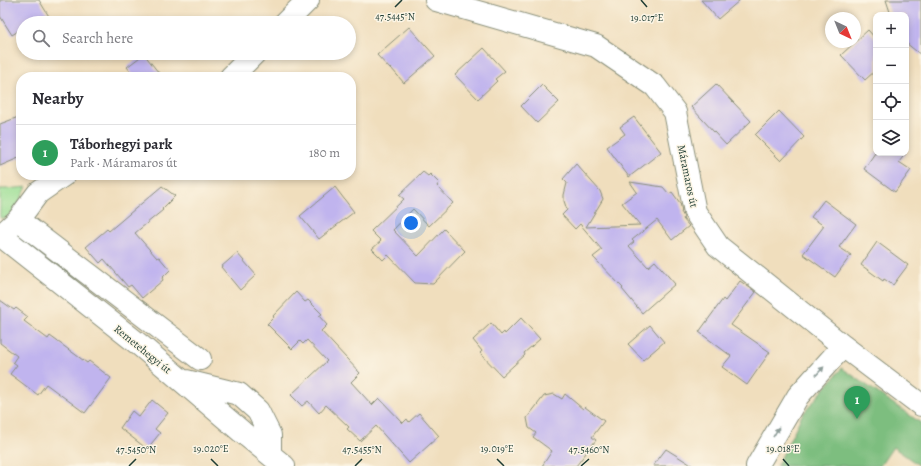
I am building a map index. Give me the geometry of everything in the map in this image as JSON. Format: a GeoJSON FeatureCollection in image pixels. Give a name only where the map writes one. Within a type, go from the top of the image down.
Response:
{"type":"FeatureCollection","features":[{"type":"Feature","properties":{"kind":"street"},"geometry":{"type":"LineString","coordinates":[[292,16],[308,0]]}},
{"type":"Feature","properties":{"kind":"street","name":"Máramaros út"},"geometry":{"type":"LineString","coordinates":[[436,0],[596,46],[655,86],[674,112],[695,212],[718,246],[843,346],[918,396]]}},
{"type":"Feature","properties":{"kind":"street"},"geometry":{"type":"LineString","coordinates":[[235,72],[248,60]]}},
{"type":"Feature","properties":{"kind":"street"},"geometry":{"type":"LineString","coordinates":[[0,236],[18,220],[38,193],[57,180]]}},
{"type":"Feature","properties":{"kind":"street"},"geometry":{"type":"LineString","coordinates":[[18,220],[200,359],[141,346]]}},
{"type":"Feature","properties":{"kind":"street","name":"Remetehegyi út"},"geometry":{"type":"LineString","coordinates":[[0,236],[141,346],[277,460]]}},
{"type":"Feature","properties":{"kind":"street"},"geometry":{"type":"LineString","coordinates":[[757,466],[798,396],[843,346]]}},
{"type":"Feature","properties":{"kind":"green space"},"geometry":{"type":"Polygon","coordinates":[[[27,187],[15,210],[6,218],[0,218],[0,189],[27,187]]]}},
{"type":"Feature","properties":{"kind":"green space"},"geometry":{"type":"Polygon","coordinates":[[[842,368],[921,423],[921,466],[893,447],[880,466],[777,466],[802,415],[842,368]]]}},
{"type":"Feature","properties":{"kind":"building"},"geometry":{"type":"Polygon","coordinates":[[[0,0],[39,0],[49,16],[16,16],[16,32],[12,35],[0,16],[0,0]]]}},
{"type":"Feature","properties":{"kind":"building"},"geometry":{"type":"Polygon","coordinates":[[[701,0],[740,0],[718,19],[701,0]]]}},
{"type":"Feature","properties":{"kind":"building"},"geometry":{"type":"Polygon","coordinates":[[[886,0],[921,0],[921,55],[909,45],[909,12],[890,12],[886,0]]]}},
{"type":"Feature","properties":{"kind":"building"},"geometry":{"type":"Polygon","coordinates":[[[409,27],[435,56],[404,83],[377,55],[409,27]]]}},
{"type":"Feature","properties":{"kind":"building"},"geometry":{"type":"Polygon","coordinates":[[[868,30],[873,36],[873,73],[865,80],[841,55],[849,48],[861,48],[861,36],[868,30]]]}},
{"type":"Feature","properties":{"kind":"building"},"geometry":{"type":"Polygon","coordinates":[[[484,48],[505,71],[495,79],[497,81],[478,99],[455,75],[484,48]]]}},
{"type":"Feature","properties":{"kind":"building"},"geometry":{"type":"Polygon","coordinates":[[[136,60],[149,60],[158,72],[131,72],[127,67],[136,60]]]}},
{"type":"Feature","properties":{"kind":"building"},"geometry":{"type":"Polygon","coordinates":[[[716,84],[751,121],[726,145],[691,107],[716,84]]]}},
{"type":"Feature","properties":{"kind":"building"},"geometry":{"type":"Polygon","coordinates":[[[542,85],[559,102],[537,123],[521,106],[542,85]]]}},
{"type":"Feature","properties":{"kind":"building"},"geometry":{"type":"Polygon","coordinates":[[[779,111],[804,137],[781,161],[755,135],[779,111]]]}},
{"type":"Feature","properties":{"kind":"building"},"geometry":{"type":"Polygon","coordinates":[[[634,117],[661,152],[629,177],[607,147],[625,134],[620,127],[634,117]]]}},
{"type":"Feature","properties":{"kind":"building"},"geometry":{"type":"Polygon","coordinates":[[[16,118],[16,159],[0,166],[0,124],[16,118]]]}},
{"type":"Feature","properties":{"kind":"building"},"geometry":{"type":"Polygon","coordinates":[[[873,156],[904,156],[899,162],[911,170],[895,192],[864,169],[873,156]]]}},
{"type":"Feature","properties":{"kind":"building"},"geometry":{"type":"Polygon","coordinates":[[[576,164],[600,191],[603,199],[586,227],[640,225],[622,203],[637,192],[630,182],[663,187],[669,194],[672,192],[680,203],[681,212],[684,217],[683,219],[689,226],[672,240],[657,220],[632,240],[634,242],[629,246],[648,267],[655,261],[675,284],[642,313],[622,289],[623,288],[593,257],[602,250],[580,224],[575,229],[562,215],[567,210],[564,195],[567,183],[563,179],[576,164]]]}},
{"type":"Feature","properties":{"kind":"building"},"geometry":{"type":"Polygon","coordinates":[[[423,172],[428,176],[430,174],[439,183],[437,186],[453,203],[429,226],[413,209],[393,230],[418,256],[444,229],[465,251],[433,284],[415,283],[388,255],[383,260],[372,249],[381,241],[371,231],[404,199],[399,195],[423,172]]]}},
{"type":"Feature","properties":{"kind":"building"},"geometry":{"type":"Polygon","coordinates":[[[162,186],[175,196],[162,209],[163,210],[135,233],[170,270],[162,278],[163,280],[142,298],[131,285],[128,287],[104,259],[100,263],[86,247],[107,229],[109,231],[162,186]]]}},
{"type":"Feature","properties":{"kind":"building"},"geometry":{"type":"Polygon","coordinates":[[[335,187],[354,212],[319,239],[300,216],[335,187]]]}},
{"type":"Feature","properties":{"kind":"building"},"geometry":{"type":"Polygon","coordinates":[[[824,200],[856,224],[839,247],[851,255],[835,277],[803,254],[824,226],[811,217],[824,200]]]}},
{"type":"Feature","properties":{"kind":"building"},"geometry":{"type":"Polygon","coordinates":[[[877,242],[908,265],[893,285],[884,279],[883,281],[861,265],[877,242]]]}},
{"type":"Feature","properties":{"kind":"building"},"geometry":{"type":"Polygon","coordinates":[[[237,253],[256,275],[240,290],[221,267],[237,253]]]}},
{"type":"Feature","properties":{"kind":"building"},"geometry":{"type":"Polygon","coordinates":[[[740,281],[756,292],[731,325],[770,352],[747,385],[722,367],[731,356],[699,332],[723,299],[725,301],[740,281]]]}},
{"type":"Feature","properties":{"kind":"building"},"geometry":{"type":"Polygon","coordinates":[[[296,292],[305,302],[308,300],[322,314],[319,316],[327,325],[321,331],[360,373],[351,382],[372,405],[379,398],[403,423],[407,419],[409,422],[419,413],[439,436],[409,463],[376,426],[360,441],[347,429],[349,427],[326,405],[319,413],[308,401],[302,406],[291,395],[327,361],[307,340],[303,344],[300,341],[292,349],[267,324],[296,292]]]}},
{"type":"Feature","properties":{"kind":"building"},"geometry":{"type":"Polygon","coordinates":[[[0,300],[14,310],[16,308],[28,317],[24,321],[48,339],[50,336],[87,363],[89,361],[111,378],[85,413],[46,384],[38,395],[10,374],[17,365],[13,362],[17,356],[0,343],[0,300]]]}},
{"type":"Feature","properties":{"kind":"building"},"geometry":{"type":"Polygon","coordinates":[[[521,318],[540,339],[502,376],[480,353],[482,351],[473,340],[491,323],[501,335],[504,332],[505,334],[521,318]]]}},
{"type":"Feature","properties":{"kind":"building"},"geometry":{"type":"Polygon","coordinates":[[[650,325],[664,342],[643,360],[628,344],[650,325]]]}},
{"type":"Feature","properties":{"kind":"building"},"geometry":{"type":"Polygon","coordinates":[[[554,394],[562,399],[565,394],[583,409],[585,407],[604,421],[592,437],[596,440],[576,466],[542,466],[552,451],[533,437],[536,433],[529,428],[527,418],[544,396],[554,394]]]}},
{"type":"Feature","properties":{"kind":"building"},"geometry":{"type":"Polygon","coordinates":[[[152,400],[168,413],[155,429],[160,433],[147,449],[120,428],[132,411],[139,417],[152,400]]]}},
{"type":"Feature","properties":{"kind":"building"},"geometry":{"type":"Polygon","coordinates":[[[666,449],[693,466],[653,466],[666,449]]]}},
{"type":"Feature","properties":{"kind":"place","name":"Táborhegyi park"},"geometry":{"type":"Point","coordinates":[857,419]}}]}
